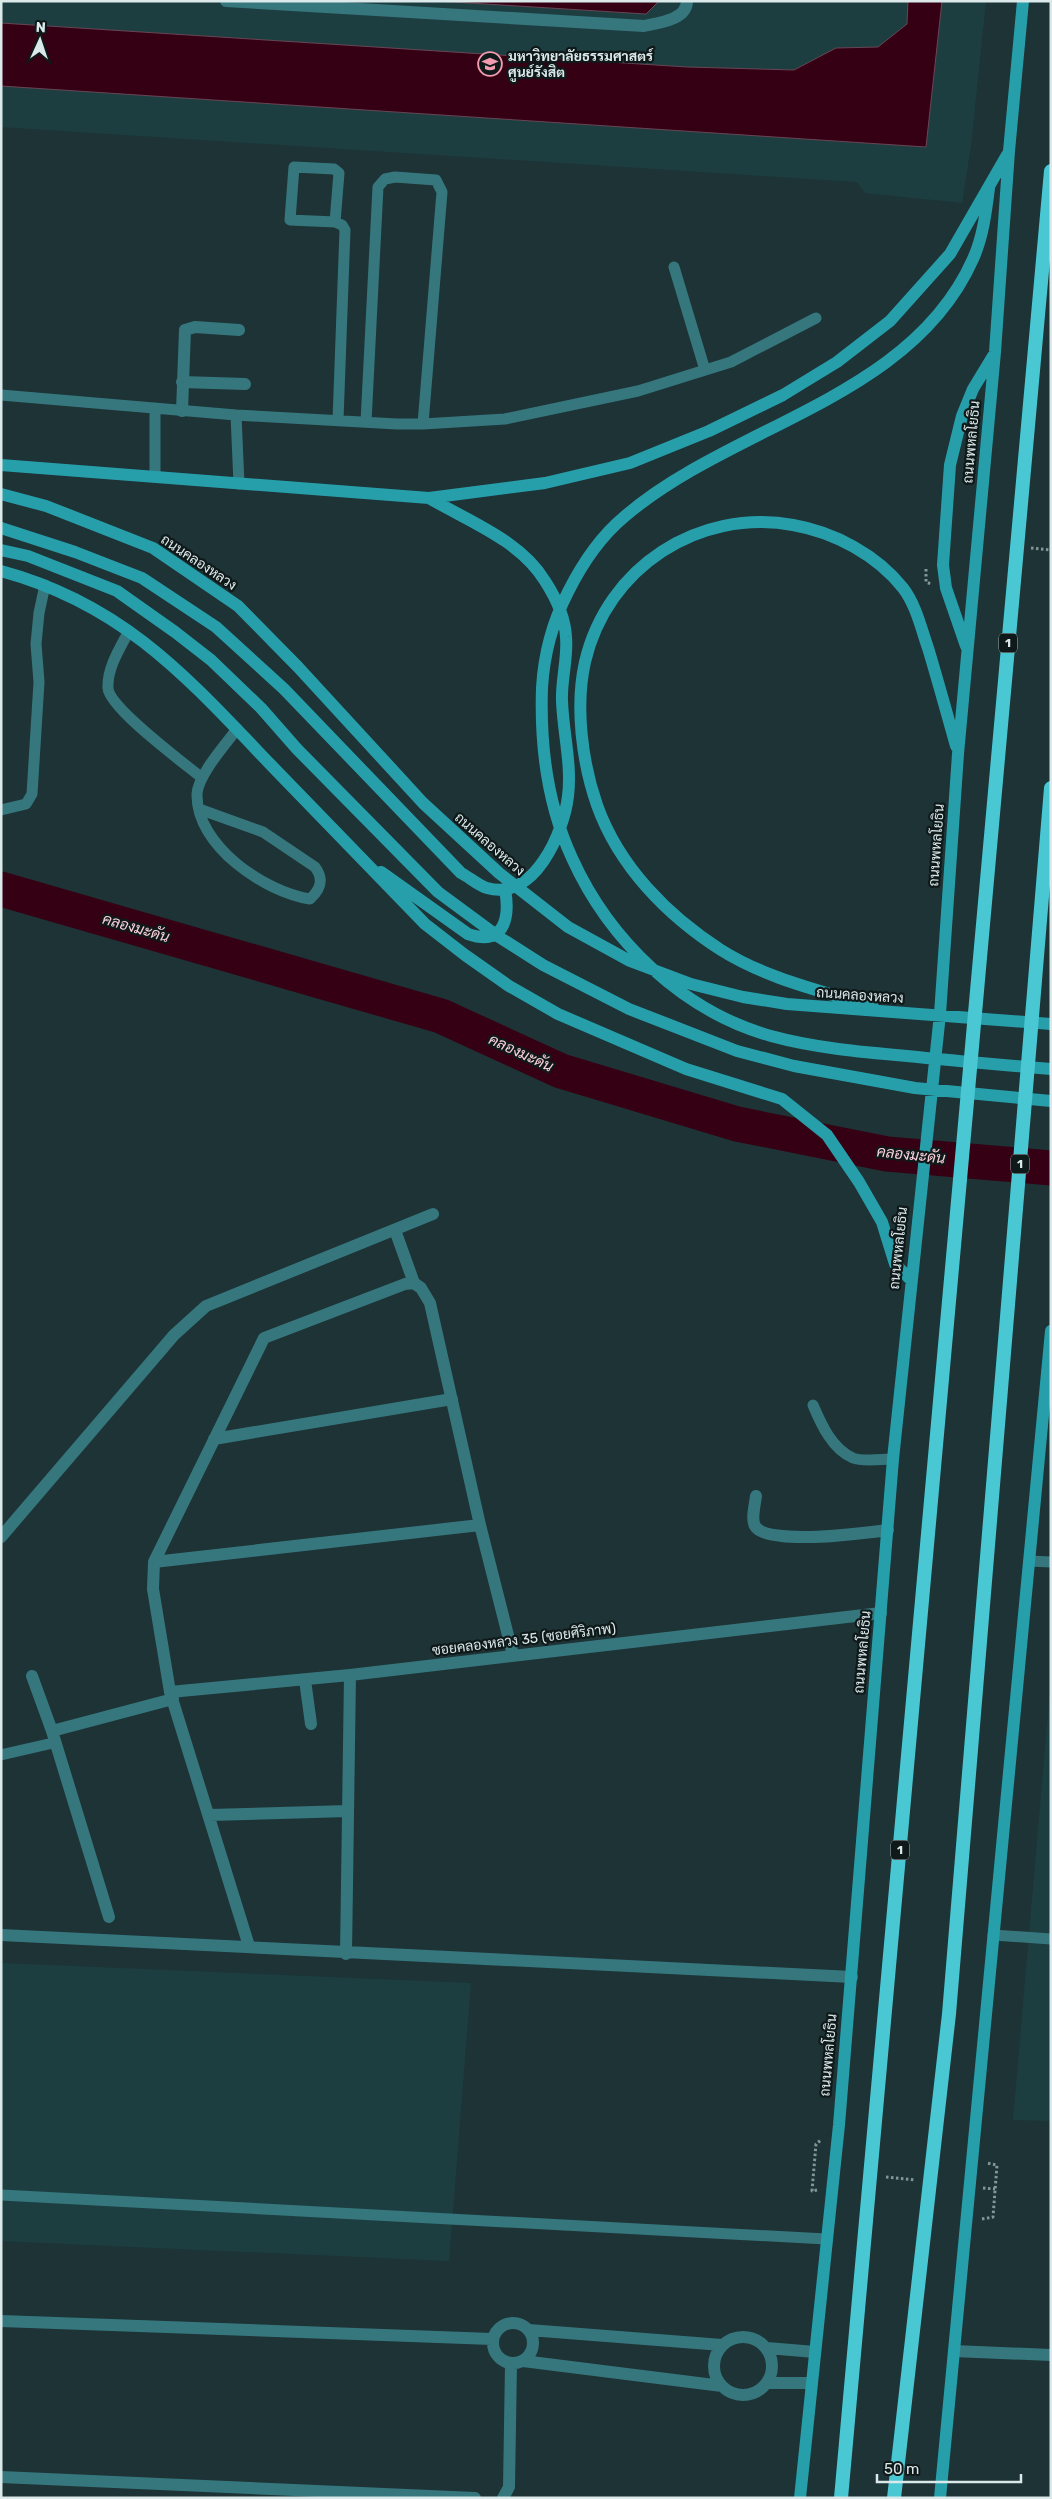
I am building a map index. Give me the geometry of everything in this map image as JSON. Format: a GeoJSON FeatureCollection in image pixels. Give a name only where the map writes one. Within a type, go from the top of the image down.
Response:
{"type":"FeatureCollection","features":[{"type":"Feature","properties":{"kind":"highway","name":"1"},"geometry":{"type":"LineString","coordinates":[[841,2498],[1051,171]]}},
{"type":"Feature","properties":{"kind":"highway","name":"1"},"geometry":{"type":"LineString","coordinates":[[894,2498],[949,2014],[1051,788]]}},
{"type":"Feature","properties":{"kind":"main road","name":"ถนนพหลโยธิน"},"geometry":{"type":"LineString","coordinates":[[800,2498],[852,1977],[893,1459],[940,1014],[958,754],[995,352],[1022,1]]}},
{"type":"Feature","properties":{"kind":"main road"},"geometry":{"type":"LineString","coordinates":[[1,465],[429,498],[545,484],[630,463],[710,431],[783,395],[837,362],[890,321],[950,254],[1009,151]]}},
{"type":"Feature","properties":{"kind":"main road"},"geometry":{"type":"LineString","coordinates":[[989,188],[984,223],[974,259],[940,312],[913,342],[874,371],[822,402],[669,484],[623,518],[592,552],[577,574],[556,615],[543,671],[543,754],[546,780],[563,837],[589,891],[610,922],[652,968],[697,1004],[768,1035],[822,1047],[1051,1069]]}},
{"type":"Feature","properties":{"kind":"main road"},"geometry":{"type":"LineString","coordinates":[[968,650],[946,588],[943,565],[950,466],[962,416],[973,389],[995,352]]}},
{"type":"Feature","properties":{"kind":"main road","name":"ถนนคลองหลวง"},"geometry":{"type":"LineString","coordinates":[[1,494],[46,506],[153,548],[238,606],[298,667],[422,803],[499,873],[568,927],[630,961],[691,984],[743,997],[787,1004],[1051,1024]]}},
{"type":"Feature","properties":{"kind":"main road"},"geometry":{"type":"LineString","coordinates":[[1,528],[75,552],[142,578],[216,627],[284,689],[461,872],[487,888],[511,888],[534,873],[550,852],[562,824],[568,795],[562,700],[566,637],[560,609],[544,579],[524,556],[489,531],[429,498]]}},
{"type":"Feature","properties":{"kind":"main road"},"geometry":{"type":"LineString","coordinates":[[890,1012],[766,972],[724,952],[682,923],[651,894],[619,850],[597,806],[584,748],[580,719],[581,688],[587,654],[603,617],[616,596],[644,564],[688,536],[726,524],[747,521],[770,520],[814,528],[864,553],[888,571],[904,590],[913,605],[921,627],[958,754]]}},
{"type":"Feature","properties":{"kind":"main road"},"geometry":{"type":"LineString","coordinates":[[1,550],[28,556],[117,591],[211,660],[438,892],[499,937],[543,965],[629,1009],[737,1051],[794,1066],[915,1088],[1051,1101]]}},
{"type":"Feature","properties":{"kind":"main road"},"geometry":{"type":"LineString","coordinates":[[1,571],[67,594],[145,641],[191,681],[425,924],[509,986],[558,1014],[686,1069],[782,1099],[827,1135],[859,1182],[882,1222],[895,1264],[911,1280]]}},
{"type":"Feature","properties":{"kind":"main road"},"geometry":{"type":"LineString","coordinates":[[361,858],[468,934],[477,937],[498,932],[504,926],[509,908],[505,889]]}},
{"type":"Feature","properties":{"kind":"main road"},"geometry":{"type":"LineString","coordinates":[[940,2498],[1029,1561],[1048,1387],[1051,1331]]}},
{"type":"Feature","properties":{"kind":"street"},"geometry":{"type":"LineString","coordinates":[[226,1],[644,26],[667,21],[680,14],[687,5],[687,1]]}},
{"type":"Feature","properties":{"kind":"street"},"geometry":{"type":"LineString","coordinates":[[182,410],[185,330],[195,327],[239,330]]}},
{"type":"Feature","properties":{"kind":"street"},"geometry":{"type":"LineString","coordinates":[[182,382],[245,384]]}},
{"type":"Feature","properties":{"kind":"street"},"geometry":{"type":"LineString","coordinates":[[1,1537],[174,1336],[202,1309],[433,1214]]}},
{"type":"Feature","properties":{"kind":"street"},"geometry":{"type":"LineString","coordinates":[[395,1230],[414,1283],[421,1288],[430,1303],[480,1525],[512,1655]]}},
{"type":"Feature","properties":{"kind":"street"},"geometry":{"type":"LineString","coordinates":[[249,1946],[172,1696],[153,1589],[154,1562],[264,1338],[414,1283]]}},
{"type":"Feature","properties":{"kind":"street"},"geometry":{"type":"LineString","coordinates":[[214,1439],[452,1399]]}},
{"type":"Feature","properties":{"kind":"street"},"geometry":{"type":"LineString","coordinates":[[756,1496],[754,1522],[757,1528],[763,1532],[797,1537],[837,1536],[888,1530]]}},
{"type":"Feature","properties":{"kind":"street"},"geometry":{"type":"LineString","coordinates":[[154,1562],[480,1525]]}},
{"type":"Feature","properties":{"kind":"street","name":"ซอยคลองหลวง 35 (ซอยศิริภาพ)"},"geometry":{"type":"LineString","coordinates":[[53,1737],[172,1696],[881,1613]]}},
{"type":"Feature","properties":{"kind":"street"},"geometry":{"type":"LineString","coordinates":[[32,1676],[109,1917]]}},
{"type":"Feature","properties":{"kind":"street"},"geometry":{"type":"LineString","coordinates":[[346,1954],[350,1676]]}},
{"type":"Feature","properties":{"kind":"street"},"geometry":{"type":"LineString","coordinates":[[305,1680],[311,1724]]}},
{"type":"Feature","properties":{"kind":"street"},"geometry":{"type":"LineString","coordinates":[[209,1815],[348,1811]]}},
{"type":"Feature","properties":{"kind":"street"},"geometry":{"type":"LineString","coordinates":[[1,1935],[249,1946],[346,1954],[852,1977]]}},
{"type":"Feature","properties":{"kind":"street"},"geometry":{"type":"LineString","coordinates":[[1,2321],[492,2339]]}},
{"type":"Feature","properties":{"kind":"street"},"geometry":{"type":"LineString","coordinates":[[722,2345],[529,2330],[516,2323],[508,2323],[501,2326],[492,2339],[494,2353],[498,2358],[517,2362],[722,2386]]}},
{"type":"Feature","properties":{"kind":"street"},"geometry":{"type":"LineString","coordinates":[[517,2362],[528,2357],[533,2347],[529,2330]]}},
{"type":"Feature","properties":{"kind":"street"},"geometry":{"type":"LineString","coordinates":[[767,2348],[772,2365],[767,2382],[760,2389],[743,2395],[734,2394],[722,2386],[715,2375],[713,2366],[715,2357],[722,2345],[734,2338],[743,2336],[752,2338],[767,2348],[815,2352]]}},
{"type":"Feature","properties":{"kind":"street"},"geometry":{"type":"LineString","coordinates":[[954,2352],[1051,2355]]}},
{"type":"Feature","properties":{"kind":"street"},"geometry":{"type":"LineString","coordinates":[[502,2498],[510,2486],[517,2362]]}},
{"type":"Feature","properties":{"kind":"street"},"geometry":{"type":"LineString","coordinates":[[767,2382],[812,2383]]}},
{"type":"Feature","properties":{"kind":"street"},"geometry":{"type":"LineString","coordinates":[[1,2477],[475,2498]]}},
{"type":"Feature","properties":{"kind":"lane"},"geometry":{"type":"LineString","coordinates":[[336,222],[339,173],[334,169],[294,167],[290,220],[336,222],[342,225],[345,242],[338,420]]}},
{"type":"Feature","properties":{"kind":"lane"},"geometry":{"type":"LineString","coordinates":[[366,422],[378,187],[385,179],[395,177],[436,180],[442,192],[423,424]]}},
{"type":"Feature","properties":{"kind":"lane"},"geometry":{"type":"LineString","coordinates":[[674,267],[704,370]]}},
{"type":"Feature","properties":{"kind":"lane"},"geometry":{"type":"LineString","coordinates":[[1,395],[236,415],[366,422],[423,424],[505,419],[638,391],[730,362],[816,318]]}},
{"type":"Feature","properties":{"kind":"lane"},"geometry":{"type":"LineString","coordinates":[[155,408],[155,477]]}},
{"type":"Feature","properties":{"kind":"lane"},"geometry":{"type":"LineString","coordinates":[[236,415],[240,484]]}},
{"type":"Feature","properties":{"kind":"lane"},"geometry":{"type":"LineString","coordinates":[[1,810],[26,804],[32,794],[39,682],[36,644],[39,613],[45,585]]}},
{"type":"Feature","properties":{"kind":"lane"},"geometry":{"type":"LineString","coordinates":[[129,631],[112,665],[108,690],[112,700],[132,721],[202,778]]}},
{"type":"Feature","properties":{"kind":"lane"},"geometry":{"type":"LineString","coordinates":[[199,809],[263,832],[315,867],[319,873],[321,883],[318,892],[310,899],[284,892],[230,860],[212,839],[199,809],[197,793],[202,778],[237,729]]}},
{"type":"Feature","properties":{"kind":"lane"},"geometry":{"type":"LineString","coordinates":[[813,1405],[833,1442],[854,1458],[893,1459]]}},
{"type":"Feature","properties":{"kind":"lane"},"geometry":{"type":"LineString","coordinates":[[1029,1561],[1051,1562]]}},
{"type":"Feature","properties":{"kind":"lane"},"geometry":{"type":"LineString","coordinates":[[1,1756],[53,1737]]}},
{"type":"Feature","properties":{"kind":"lane"},"geometry":{"type":"LineString","coordinates":[[994,1935],[1050,1935]]}},
{"type":"Feature","properties":{"kind":"lane"},"geometry":{"type":"LineString","coordinates":[[1,2195],[826,2239]]}},
{"type":"Feature","properties":{"kind":"path"},"geometry":{"type":"LineString","coordinates":[[966,2221],[993,2218],[997,2165],[972,2160]]}},
{"type":"Feature","properties":{"kind":"path"},"geometry":{"type":"LineString","coordinates":[[814,2169],[823,2170]]}},
{"type":"Feature","properties":{"kind":"path"},"geometry":{"type":"LineString","coordinates":[[880,2176],[918,2181]]}},
{"type":"Feature","properties":{"kind":"path"},"geometry":{"type":"LineString","coordinates":[[976,2187],[995,2189]]}},
{"type":"Feature","properties":{"kind":"shaded area","name":"มหาวิทยาลัยธรรมศาสตร์ ศูนย์รังสิต"},"geometry":{"type":"Polygon","coordinates":[[[1,1],[986,1],[971,146],[962,203],[865,193],[857,182],[1,127],[1,1]]]}},
{"type":"Feature","properties":{"kind":"shaded area"},"geometry":{"type":"Polygon","coordinates":[[[437,1],[659,1],[646,14],[437,1]]]}},
{"type":"Feature","properties":{"kind":"shaded area"},"geometry":{"type":"Polygon","coordinates":[[[908,1],[942,1],[926,147],[1,86],[1,23],[687,67],[794,70],[836,48],[878,47],[907,24],[908,1]]]}},
{"type":"Feature","properties":{"kind":"shaded area"},"geometry":{"type":"Polygon","coordinates":[[[1051,1679],[1051,2121],[1013,2120],[1051,1679]]]}},
{"type":"Feature","properties":{"kind":"shaded area"},"geometry":{"type":"Polygon","coordinates":[[[1,1963],[471,1983],[449,2261],[1,2241],[1,1963]]]}},
{"type":"Feature","properties":{"kind":"waterway","name":"คลองมะดัน"},"geometry":{"type":"LineString","coordinates":[[1,889],[441,1016],[561,1071],[737,1124],[887,1154],[1051,1168]]}},
{"type":"Feature","properties":{"kind":"place","name":"มหาวิทยาลัยธรรมศาสตร์ ศูนย์รังสิต"},"geometry":{"type":"Point","coordinates":[490,64]}}]}
